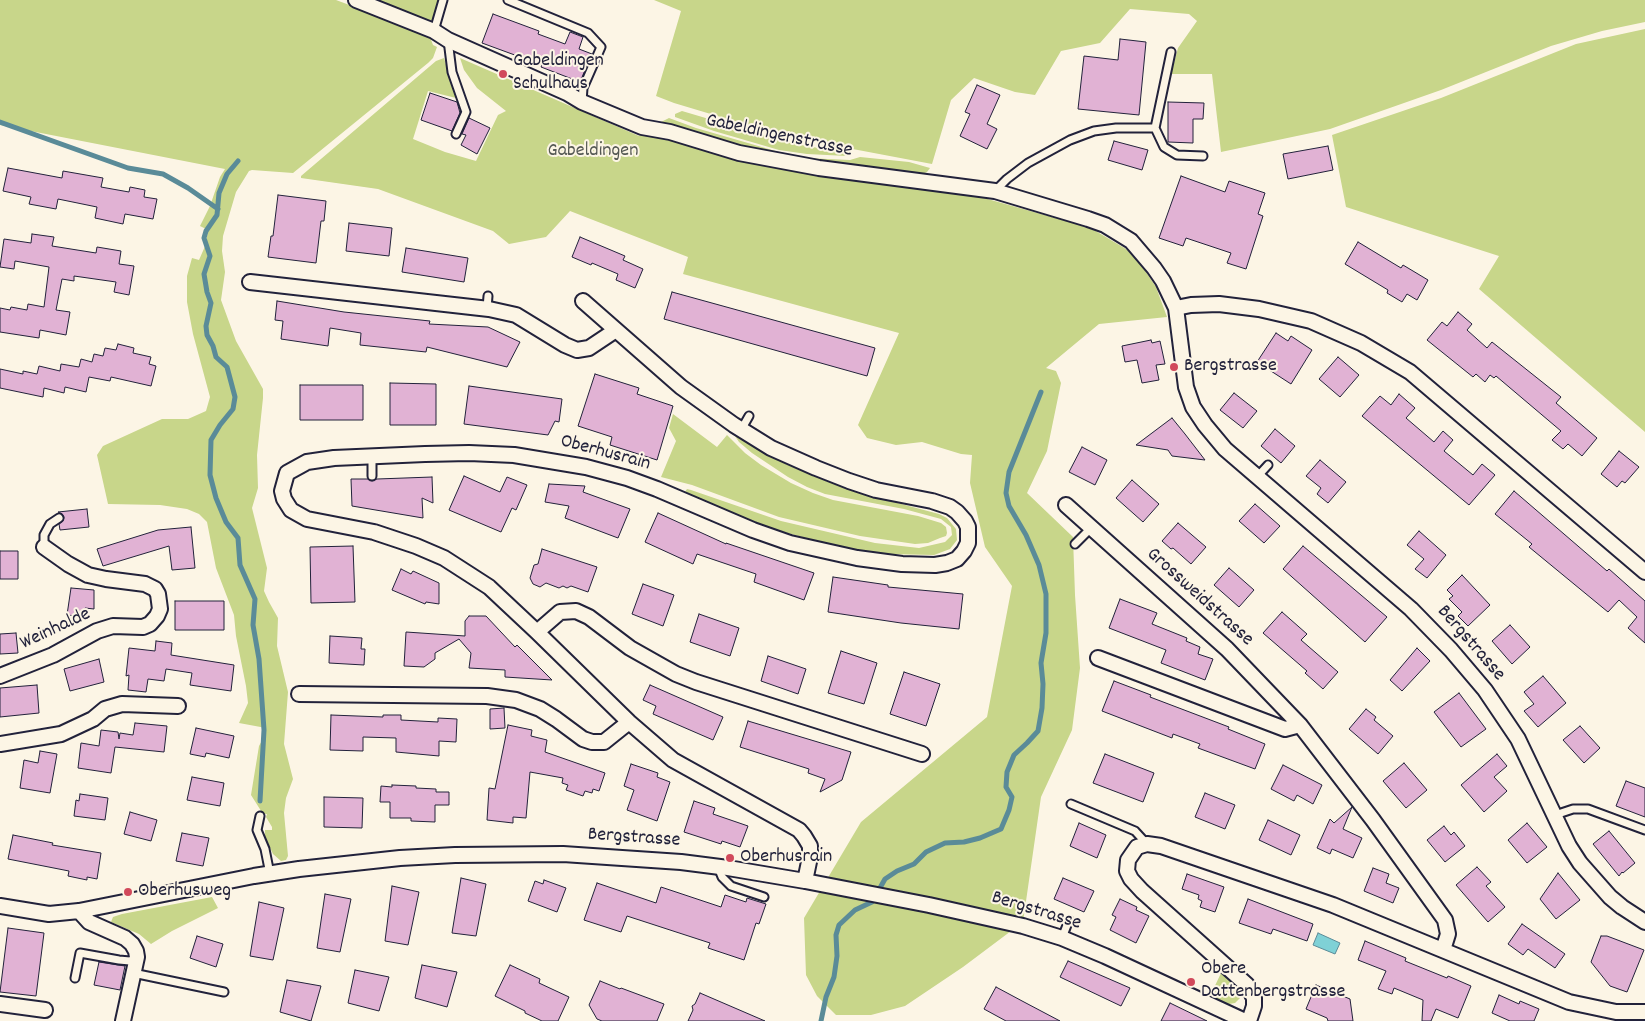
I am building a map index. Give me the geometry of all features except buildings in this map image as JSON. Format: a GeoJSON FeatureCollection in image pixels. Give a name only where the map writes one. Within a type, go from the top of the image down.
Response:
{"type":"FeatureCollection","features":[{"type":"Feature","properties":{"kind":"street","name":"Gabeldingenstrasse"},"geometry":{"type":"LineString","coordinates":[[356,0],[434,31],[448,40],[567,92],[582,102],[642,128],[670,132],[747,154],[864,175],[995,191],[1105,225],[1131,241],[1147,258],[1163,281],[1176,308]]}},
{"type":"Feature","properties":{"kind":"street"},"geometry":{"type":"LineString","coordinates":[[250,282],[488,302],[516,315],[565,345],[577,350],[589,348],[616,330]]}},
{"type":"Feature","properties":{"kind":"street","name":"Oberhusrain"},"geometry":{"type":"LineString","coordinates":[[583,301],[681,387],[741,430],[789,457],[848,481],[876,490],[932,501],[950,507],[957,512],[968,527],[968,543],[964,551],[957,559],[935,565],[902,564],[822,551],[790,543],[753,530],[627,478],[545,459],[469,453],[372,456],[307,462],[297,466],[288,474],[282,491],[284,499],[291,510],[307,519],[374,532],[416,546],[444,558],[488,587],[629,722],[673,760],[798,830],[810,846],[810,857],[805,881]]}},
{"type":"Feature","properties":{"kind":"street"},"geometry":{"type":"LineString","coordinates":[[1176,308],[1191,305],[1219,304],[1259,309],[1311,322],[1361,343],[1410,372],[1645,572]]}},
{"type":"Feature","properties":{"kind":"street","name":"Bergstrasse"},"geometry":{"type":"LineString","coordinates":[[1176,308],[1186,387],[1192,407],[1225,449],[1424,621],[1452,650],[1493,702],[1518,739],[1569,846],[1588,874],[1610,897],[1645,922]]}},
{"type":"Feature","properties":{"kind":"street","name":"Grossweidstrasse"},"geometry":{"type":"LineString","coordinates":[[1066,505],[1227,649],[1300,725],[1373,820],[1445,920],[1448,934],[1443,950]]}},
{"type":"Feature","properties":{"kind":"street","name":"Weinhalde"},"geometry":{"type":"LineString","coordinates":[[0,676],[53,655],[97,631],[113,626],[143,627],[150,624],[157,616],[160,608],[158,594],[155,589],[145,584],[88,575],[44,548]]}},
{"type":"Feature","properties":{"kind":"street"},"geometry":{"type":"LineString","coordinates":[[537,632],[560,612],[576,611],[589,617],[630,648],[683,677],[922,754]]}},
{"type":"Feature","properties":{"kind":"street"},"geometry":{"type":"LineString","coordinates":[[1098,658],[1285,729],[1300,725]]}},
{"type":"Feature","properties":{"kind":"street"},"geometry":{"type":"LineString","coordinates":[[299,694],[501,697],[516,700],[540,709],[583,739],[592,742],[604,742],[629,722]]}},
{"type":"Feature","properties":{"kind":"street"},"geometry":{"type":"LineString","coordinates":[[0,744],[61,734],[93,719],[106,709],[122,704],[178,706]]}},
{"type":"Feature","properties":{"kind":"street"},"geometry":{"type":"LineString","coordinates":[[1250,1021],[1254,998],[1247,985],[1131,879],[1127,871],[1128,860],[1138,847],[1147,844],[1175,850],[1333,905],[1569,1002],[1616,1012],[1645,1012]]}},
{"type":"Feature","properties":{"kind":"street","name":"Bergstrasse"},"geometry":{"type":"LineString","coordinates":[[0,906],[49,914],[79,911],[270,874],[395,858],[455,855],[588,855],[681,862],[805,881],[1007,922],[1062,938],[1118,961],[1245,1021]]}},
{"type":"Feature","properties":{"kind":"street"},"geometry":{"type":"LineString","coordinates":[[79,911],[89,922],[117,934],[129,941],[134,948],[137,957],[123,1021]]}},
{"type":"Feature","properties":{"kind":"street"},"geometry":{"type":"LineString","coordinates":[[0,1004],[45,1010]]}},
{"type":"Feature","properties":{"kind":"lane"},"geometry":{"type":"LineString","coordinates":[[434,31],[443,0]]}},
{"type":"Feature","properties":{"kind":"lane"},"geometry":{"type":"LineString","coordinates":[[508,0],[588,33],[601,48],[583,88],[582,102]]}},
{"type":"Feature","properties":{"kind":"lane"},"geometry":{"type":"LineString","coordinates":[[448,40],[452,72],[466,112],[456,134]]}},
{"type":"Feature","properties":{"kind":"lane"},"geometry":{"type":"LineString","coordinates":[[1170,52],[1155,128],[1164,147],[1177,155],[1203,156]]}},
{"type":"Feature","properties":{"kind":"lane"},"geometry":{"type":"LineString","coordinates":[[995,191],[1028,163],[1070,140],[1094,131],[1116,128],[1155,128]]}},
{"type":"Feature","properties":{"kind":"lane"},"geometry":{"type":"LineString","coordinates":[[741,430],[749,416]]}},
{"type":"Feature","properties":{"kind":"lane"},"geometry":{"type":"LineString","coordinates":[[372,456],[372,476]]}},
{"type":"Feature","properties":{"kind":"lane"},"geometry":{"type":"LineString","coordinates":[[1257,477],[1268,465]]}},
{"type":"Feature","properties":{"kind":"lane"},"geometry":{"type":"LineString","coordinates":[[44,548],[44,535],[50,524],[58,518]]}},
{"type":"Feature","properties":{"kind":"lane"},"geometry":{"type":"LineString","coordinates":[[1075,544],[1091,528]]}},
{"type":"Feature","properties":{"kind":"lane"},"geometry":{"type":"LineString","coordinates":[[1071,804],[1135,831],[1147,844]]}},
{"type":"Feature","properties":{"kind":"lane"},"geometry":{"type":"LineString","coordinates":[[1555,816],[1573,809],[1588,809],[1645,830]]}},
{"type":"Feature","properties":{"kind":"lane"},"geometry":{"type":"LineString","coordinates":[[260,816],[257,830],[265,849],[270,874]]}},
{"type":"Feature","properties":{"kind":"lane"},"geometry":{"type":"LineString","coordinates":[[718,867],[722,877],[731,886],[764,897]]}},
{"type":"Feature","properties":{"kind":"lane"},"geometry":{"type":"LineString","coordinates":[[1062,938],[1069,920]]}},
{"type":"Feature","properties":{"kind":"lane"},"geometry":{"type":"LineString","coordinates":[[74,978],[80,953],[130,961],[137,957]]}},
{"type":"Feature","properties":{"kind":"lane"},"geometry":{"type":"LineString","coordinates":[[134,973],[224,992]]}},
{"type":"Feature","properties":{"kind":"green space"},"geometry":{"type":"Polygon","coordinates":[[[0,0],[336,0],[419,31],[430,37],[433,45],[437,47],[433,58],[428,63],[293,173],[249,171],[236,192],[223,236],[222,251],[225,272],[221,300],[236,341],[263,389],[257,455],[258,488],[252,508],[267,568],[264,591],[278,618],[277,646],[288,692],[284,744],[293,779],[286,798],[284,813],[288,856],[286,860],[281,861],[273,854],[265,837],[265,830],[272,830],[272,827],[266,817],[267,814],[263,814],[251,795],[259,746],[265,735],[266,728],[239,723],[248,703],[246,686],[236,636],[234,615],[216,568],[207,522],[199,514],[187,509],[160,505],[108,504],[97,455],[103,446],[162,419],[188,419],[206,411],[210,397],[193,334],[187,302],[187,276],[192,258],[199,260],[206,244],[208,230],[200,226],[225,169],[0,125],[0,0]]]}},
{"type":"Feature","properties":{"kind":"green space"},"geometry":{"type":"Polygon","coordinates":[[[365,0],[440,0],[432,20],[427,22],[365,0]]]}},
{"type":"Feature","properties":{"kind":"green space"},"geometry":{"type":"Polygon","coordinates":[[[654,0],[1645,0],[1645,22],[1602,31],[1551,46],[1441,90],[1330,129],[1221,152],[1212,74],[1171,74],[1178,48],[1197,21],[1189,14],[1130,9],[1100,43],[1061,51],[1035,95],[1015,92],[974,78],[951,100],[932,164],[784,136],[656,96],[681,11],[654,0]]]}},
{"type":"Feature","properties":{"kind":"green space"},"geometry":{"type":"Polygon","coordinates":[[[1645,29],[1645,432],[1479,289],[1499,256],[1346,207],[1332,135],[1441,98],[1576,44],[1645,29]]]}},
{"type":"Feature","properties":{"kind":"green space","name":"Gabeldingen"},"geometry":{"type":"Polygon","coordinates":[[[444,58],[456,98],[428,91],[413,139],[445,152],[476,161],[498,115],[506,111],[477,88],[464,70],[460,58],[639,136],[642,133],[980,193],[984,198],[1073,223],[1094,230],[1126,249],[1140,263],[1156,287],[1167,317],[1099,324],[1046,368],[1056,371],[1061,383],[1047,451],[1027,493],[1073,537],[1080,668],[1072,730],[1041,797],[1023,922],[963,967],[905,1006],[871,1015],[836,1015],[817,996],[806,975],[804,918],[861,822],[987,717],[1012,586],[985,547],[970,483],[972,455],[961,454],[922,442],[896,445],[867,438],[858,425],[899,333],[683,274],[688,257],[570,211],[546,237],[509,244],[493,231],[378,189],[301,178],[301,176],[436,61],[444,58]]]}},
{"type":"Feature","properties":{"kind":"green space"},"geometry":{"type":"Polygon","coordinates":[[[682,111],[790,143],[847,153],[847,156],[807,154],[779,150],[714,131],[675,117],[675,114],[682,111]]]}},
{"type":"Feature","properties":{"kind":"green space"},"geometry":{"type":"Polygon","coordinates":[[[669,118],[696,128],[806,158],[850,160],[860,157],[909,162],[930,168],[927,172],[918,176],[857,170],[732,147],[659,123],[669,118]]]}},
{"type":"Feature","properties":{"kind":"green space"},"geometry":{"type":"Polygon","coordinates":[[[673,414],[717,447],[727,435],[745,453],[761,465],[791,483],[813,493],[833,500],[918,516],[941,523],[946,527],[946,536],[928,543],[915,544],[860,536],[779,517],[692,485],[661,477],[676,441],[669,428],[673,414]]]}},
{"type":"Feature","properties":{"kind":"green space"},"geometry":{"type":"Polygon","coordinates":[[[735,436],[786,464],[826,481],[856,492],[939,514],[947,518],[956,529],[957,540],[950,549],[934,555],[888,554],[865,551],[828,544],[773,529],[685,492],[687,489],[691,490],[781,521],[875,543],[919,548],[945,542],[952,535],[951,527],[941,519],[904,509],[825,494],[807,487],[752,453],[735,436]]]}},
{"type":"Feature","properties":{"kind":"green space"},"geometry":{"type":"Polygon","coordinates":[[[212,897],[218,908],[172,931],[151,944],[139,934],[111,922],[113,917],[122,914],[212,897]]]}},
{"type":"Feature","properties":{"kind":"green space"},"geometry":{"type":"Polygon","coordinates":[[[1222,971],[1240,987],[1241,997],[1235,1003],[1229,1004],[1218,1000],[1212,992],[1222,971]]]}},
{"type":"Feature","properties":{"kind":"water"},"geometry":{"type":"Polygon","coordinates":[[[1318,933],[1340,943],[1335,954],[1313,945],[1318,933]]]}},
{"type":"Feature","properties":{"kind":"waterway"},"geometry":{"type":"LineString","coordinates":[[0,122],[128,168],[163,174],[188,188],[218,209]]}},
{"type":"Feature","properties":{"kind":"waterway"},"geometry":{"type":"LineString","coordinates":[[238,161],[227,174],[219,193],[217,215],[206,231],[204,238],[210,256],[204,274],[211,303],[206,326],[207,335],[216,357],[227,367],[235,397],[233,409],[211,440],[210,475],[216,498],[226,522],[238,538],[240,565],[255,599],[253,625],[259,659],[264,730],[260,801]]}},
{"type":"Feature","properties":{"kind":"waterway"},"geometry":{"type":"LineString","coordinates":[[821,1021],[826,997],[834,977],[837,956],[836,935],[839,925],[855,910],[872,902],[885,879],[897,871],[914,864],[926,852],[945,843],[964,842],[980,838],[1001,829],[1012,797],[1006,787],[1007,772],[1014,755],[1038,731],[1042,708],[1043,684],[1041,663],[1046,633],[1046,594],[1039,565],[1026,535],[1009,506],[1006,493],[1009,472],[1041,392]]}},
{"type":"Feature","properties":{"kind":"place","name":"Gabeldingen Schulhaus"},"geometry":{"type":"Point","coordinates":[503,74]}},
{"type":"Feature","properties":{"kind":"place","name":"Bergstrasse"},"geometry":{"type":"Point","coordinates":[1174,367]}},
{"type":"Feature","properties":{"kind":"place","name":"Oberhusrain"},"geometry":{"type":"Point","coordinates":[730,858]}},
{"type":"Feature","properties":{"kind":"place","name":"Oberhusweg"},"geometry":{"type":"Point","coordinates":[128,892]}},
{"type":"Feature","properties":{"kind":"place","name":"Obere Dattenbergstrasse"},"geometry":{"type":"Point","coordinates":[1191,982]}}]}
